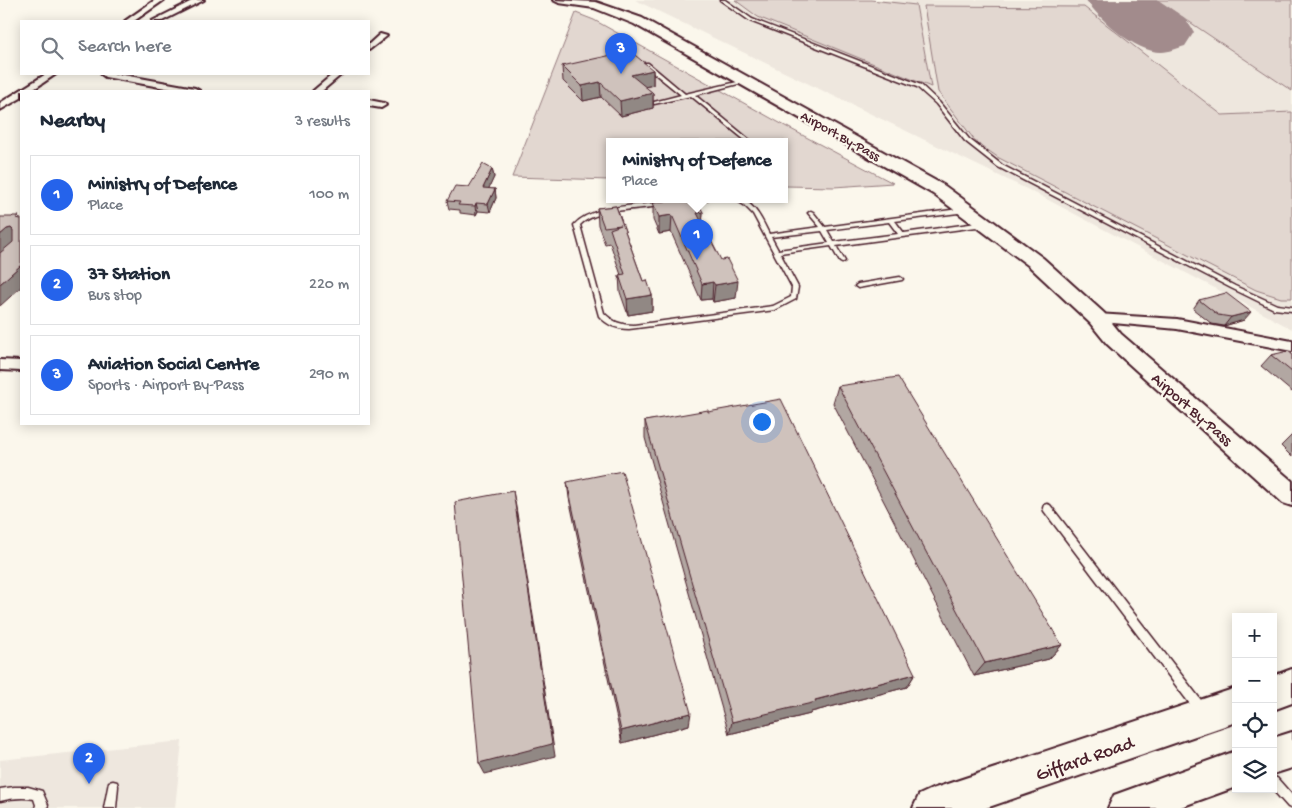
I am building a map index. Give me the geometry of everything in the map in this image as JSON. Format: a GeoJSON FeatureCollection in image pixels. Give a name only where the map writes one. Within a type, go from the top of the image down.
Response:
{"type":"FeatureCollection","features":[{"type":"Feature","properties":{"kind":"main road","name":"Airport By-Pass"},"geometry":{"type":"LineString","coordinates":[[558,0],[596,5],[626,14],[939,190],[1036,262],[1097,318],[1114,339],[1292,496]]}},
{"type":"Feature","properties":{"kind":"main road","name":"Airport By-Pass"},"geometry":{"type":"LineString","coordinates":[[1097,318],[1127,335],[1292,475]]}},
{"type":"Feature","properties":{"kind":"main road"},"geometry":{"type":"LineString","coordinates":[[1277,692],[1292,686]]}},
{"type":"Feature","properties":{"kind":"main road","name":"Giffard Road"},"geometry":{"type":"LineString","coordinates":[[932,808],[1221,710]]}},
{"type":"Feature","properties":{"kind":"main road"},"geometry":{"type":"LineString","coordinates":[[1277,755],[1292,750]]}},
{"type":"Feature","properties":{"kind":"main road"},"geometry":{"type":"LineString","coordinates":[[1127,808],[1232,770]]}},
{"type":"Feature","properties":{"kind":"street"},"geometry":{"type":"LineString","coordinates":[[130,20],[160,0]]}},
{"type":"Feature","properties":{"kind":"street"},"geometry":{"type":"LineString","coordinates":[[158,20],[200,0]]}},
{"type":"Feature","properties":{"kind":"street"},"geometry":{"type":"LineString","coordinates":[[370,47],[383,36]]}},
{"type":"Feature","properties":{"kind":"street"},"geometry":{"type":"LineString","coordinates":[[27,90],[50,75]]}},
{"type":"Feature","properties":{"kind":"street"},"geometry":{"type":"LineString","coordinates":[[110,75],[190,90]]}},
{"type":"Feature","properties":{"kind":"street"},"geometry":{"type":"LineString","coordinates":[[318,90],[337,75]]}},
{"type":"Feature","properties":{"kind":"street"},"geometry":{"type":"LineString","coordinates":[[0,108],[20,95]]}},
{"type":"Feature","properties":{"kind":"street"},"geometry":{"type":"LineString","coordinates":[[370,103],[381,105]]}},
{"type":"Feature","properties":{"kind":"street"},"geometry":{"type":"LineString","coordinates":[[1097,318],[1177,324],[1292,346]]}},
{"type":"Feature","properties":{"kind":"street"},"geometry":{"type":"LineString","coordinates":[[0,365],[20,366]]}},
{"type":"Feature","properties":{"kind":"lane"},"geometry":{"type":"LineString","coordinates":[[722,0],[751,20],[919,86],[939,103],[964,137],[1000,166],[1233,287],[1276,307],[1292,309]]}},
{"type":"Feature","properties":{"kind":"lane"},"geometry":{"type":"LineString","coordinates":[[640,59],[684,96]]}},
{"type":"Feature","properties":{"kind":"lane"},"geometry":{"type":"LineString","coordinates":[[656,103],[744,80]]}},
{"type":"Feature","properties":{"kind":"lane"},"geometry":{"type":"LineString","coordinates":[[692,94],[745,138]]}},
{"type":"Feature","properties":{"kind":"lane"},"geometry":{"type":"LineString","coordinates":[[666,204],[598,213],[584,218],[577,224],[601,314],[604,319],[618,327],[643,326],[776,308],[794,298],[796,287],[751,208],[743,203]]}},
{"type":"Feature","properties":{"kind":"lane"},"geometry":{"type":"LineString","coordinates":[[768,236],[966,210]]}},
{"type":"Feature","properties":{"kind":"lane"},"geometry":{"type":"LineString","coordinates":[[812,213],[824,229],[842,261]]}},
{"type":"Feature","properties":{"kind":"lane"},"geometry":{"type":"LineString","coordinates":[[891,220],[902,235]]}},
{"type":"Feature","properties":{"kind":"lane"},"geometry":{"type":"LineString","coordinates":[[776,252],[984,224]]}},
{"type":"Feature","properties":{"kind":"lane"},"geometry":{"type":"LineString","coordinates":[[858,286],[900,279]]}},
{"type":"Feature","properties":{"kind":"lane"},"geometry":{"type":"LineString","coordinates":[[1047,508],[1221,710]]}},
{"type":"Feature","properties":{"kind":"lane"},"geometry":{"type":"LineString","coordinates":[[110,808],[113,786]]}},
{"type":"Feature","properties":{"kind":"lane"},"geometry":{"type":"LineString","coordinates":[[1277,786],[1292,803]]}},
{"type":"Feature","properties":{"kind":"lane"},"geometry":{"type":"LineString","coordinates":[[0,795],[30,792],[38,795],[42,805],[41,808]]}},
{"type":"Feature","properties":{"kind":"shaded area"},"geometry":{"type":"Polygon","coordinates":[[[635,0],[1292,0],[1292,329],[1037,194],[635,0]]]}},
{"type":"Feature","properties":{"kind":"shaded area"},"geometry":{"type":"Polygon","coordinates":[[[735,0],[871,0],[916,5],[931,87],[758,17],[735,0]]]}},
{"type":"Feature","properties":{"kind":"shaded area"},"geometry":{"type":"Polygon","coordinates":[[[1157,0],[1292,0],[1292,91],[1157,0]]]}},
{"type":"Feature","properties":{"kind":"shaded area"},"geometry":{"type":"Polygon","coordinates":[[[924,6],[1084,7],[1222,115],[1292,112],[1292,298],[1281,298],[1256,290],[999,158],[976,142],[938,92],[924,6]]]}},
{"type":"Feature","properties":{"kind":"shaded area"},"geometry":{"type":"Polygon","coordinates":[[[576,13],[594,20],[787,127],[893,183],[834,187],[788,186],[788,138],[606,138],[606,180],[512,177],[576,13]]]}},
{"type":"Feature","properties":{"kind":"shaded area"},"geometry":{"type":"Polygon","coordinates":[[[182,741],[175,808],[0,808],[0,760],[182,741]]]}},
{"type":"Feature","properties":{"kind":"building"},"geometry":{"type":"Polygon","coordinates":[[[630,51],[653,70],[631,75],[653,93],[620,101],[600,82],[582,86],[562,66],[630,51]]]}},
{"type":"Feature","properties":{"kind":"building"},"geometry":{"type":"Polygon","coordinates":[[[483,164],[492,169],[483,188],[495,189],[488,204],[476,203],[475,206],[458,205],[460,202],[447,201],[455,186],[469,187],[483,164]]]}},
{"type":"Feature","properties":{"kind":"building"},"geometry":{"type":"Polygon","coordinates":[[[653,203],[698,203],[703,212],[697,213],[721,260],[727,259],[738,281],[715,285],[713,282],[702,284],[672,215],[659,217],[653,203]]]}},
{"type":"Feature","properties":{"kind":"building"},"geometry":{"type":"Polygon","coordinates":[[[616,206],[643,281],[647,280],[652,295],[627,299],[619,275],[625,274],[610,229],[621,225],[604,227],[597,208],[616,206]]]}},
{"type":"Feature","properties":{"kind":"building"},"geometry":{"type":"Polygon","coordinates":[[[19,216],[16,218],[20,219],[20,266],[0,284],[0,253],[13,242],[13,230],[11,228],[7,229],[0,235],[0,217],[19,216]]]}},
{"type":"Feature","properties":{"kind":"building"},"geometry":{"type":"Polygon","coordinates":[[[1226,293],[1251,312],[1231,317],[1218,315],[1199,300],[1226,293]]]}},
{"type":"Feature","properties":{"kind":"building"},"geometry":{"type":"Polygon","coordinates":[[[1288,351],[1292,354],[1292,372],[1271,355],[1288,351]]]}},
{"type":"Feature","properties":{"kind":"building"},"geometry":{"type":"Polygon","coordinates":[[[898,377],[1062,645],[985,663],[838,386],[898,377]]]}},
{"type":"Feature","properties":{"kind":"building"},"geometry":{"type":"Polygon","coordinates":[[[781,399],[915,674],[815,700],[816,702],[732,722],[645,421],[781,399]]]}},
{"type":"Feature","properties":{"kind":"building"},"geometry":{"type":"Polygon","coordinates":[[[622,471],[691,713],[621,731],[567,482],[622,471]]]}},
{"type":"Feature","properties":{"kind":"building"},"geometry":{"type":"Polygon","coordinates":[[[513,491],[552,744],[479,763],[455,502],[513,491]]]}},
{"type":"Feature","properties":{"kind":"runway"},"geometry":{"type":"LineString","coordinates":[[1117,0],[1161,32]]}},
{"type":"Feature","properties":{"kind":"place","name":"Aviation Social Centre"},"geometry":{"type":"Point","coordinates":[621,74]}},
{"type":"Feature","properties":{"kind":"place","name":"Ministry of Defence"},"geometry":{"type":"Point","coordinates":[697,260]}},
{"type":"Feature","properties":{"kind":"place","name":"37 Station"},"geometry":{"type":"Point","coordinates":[89,784]}}]}
